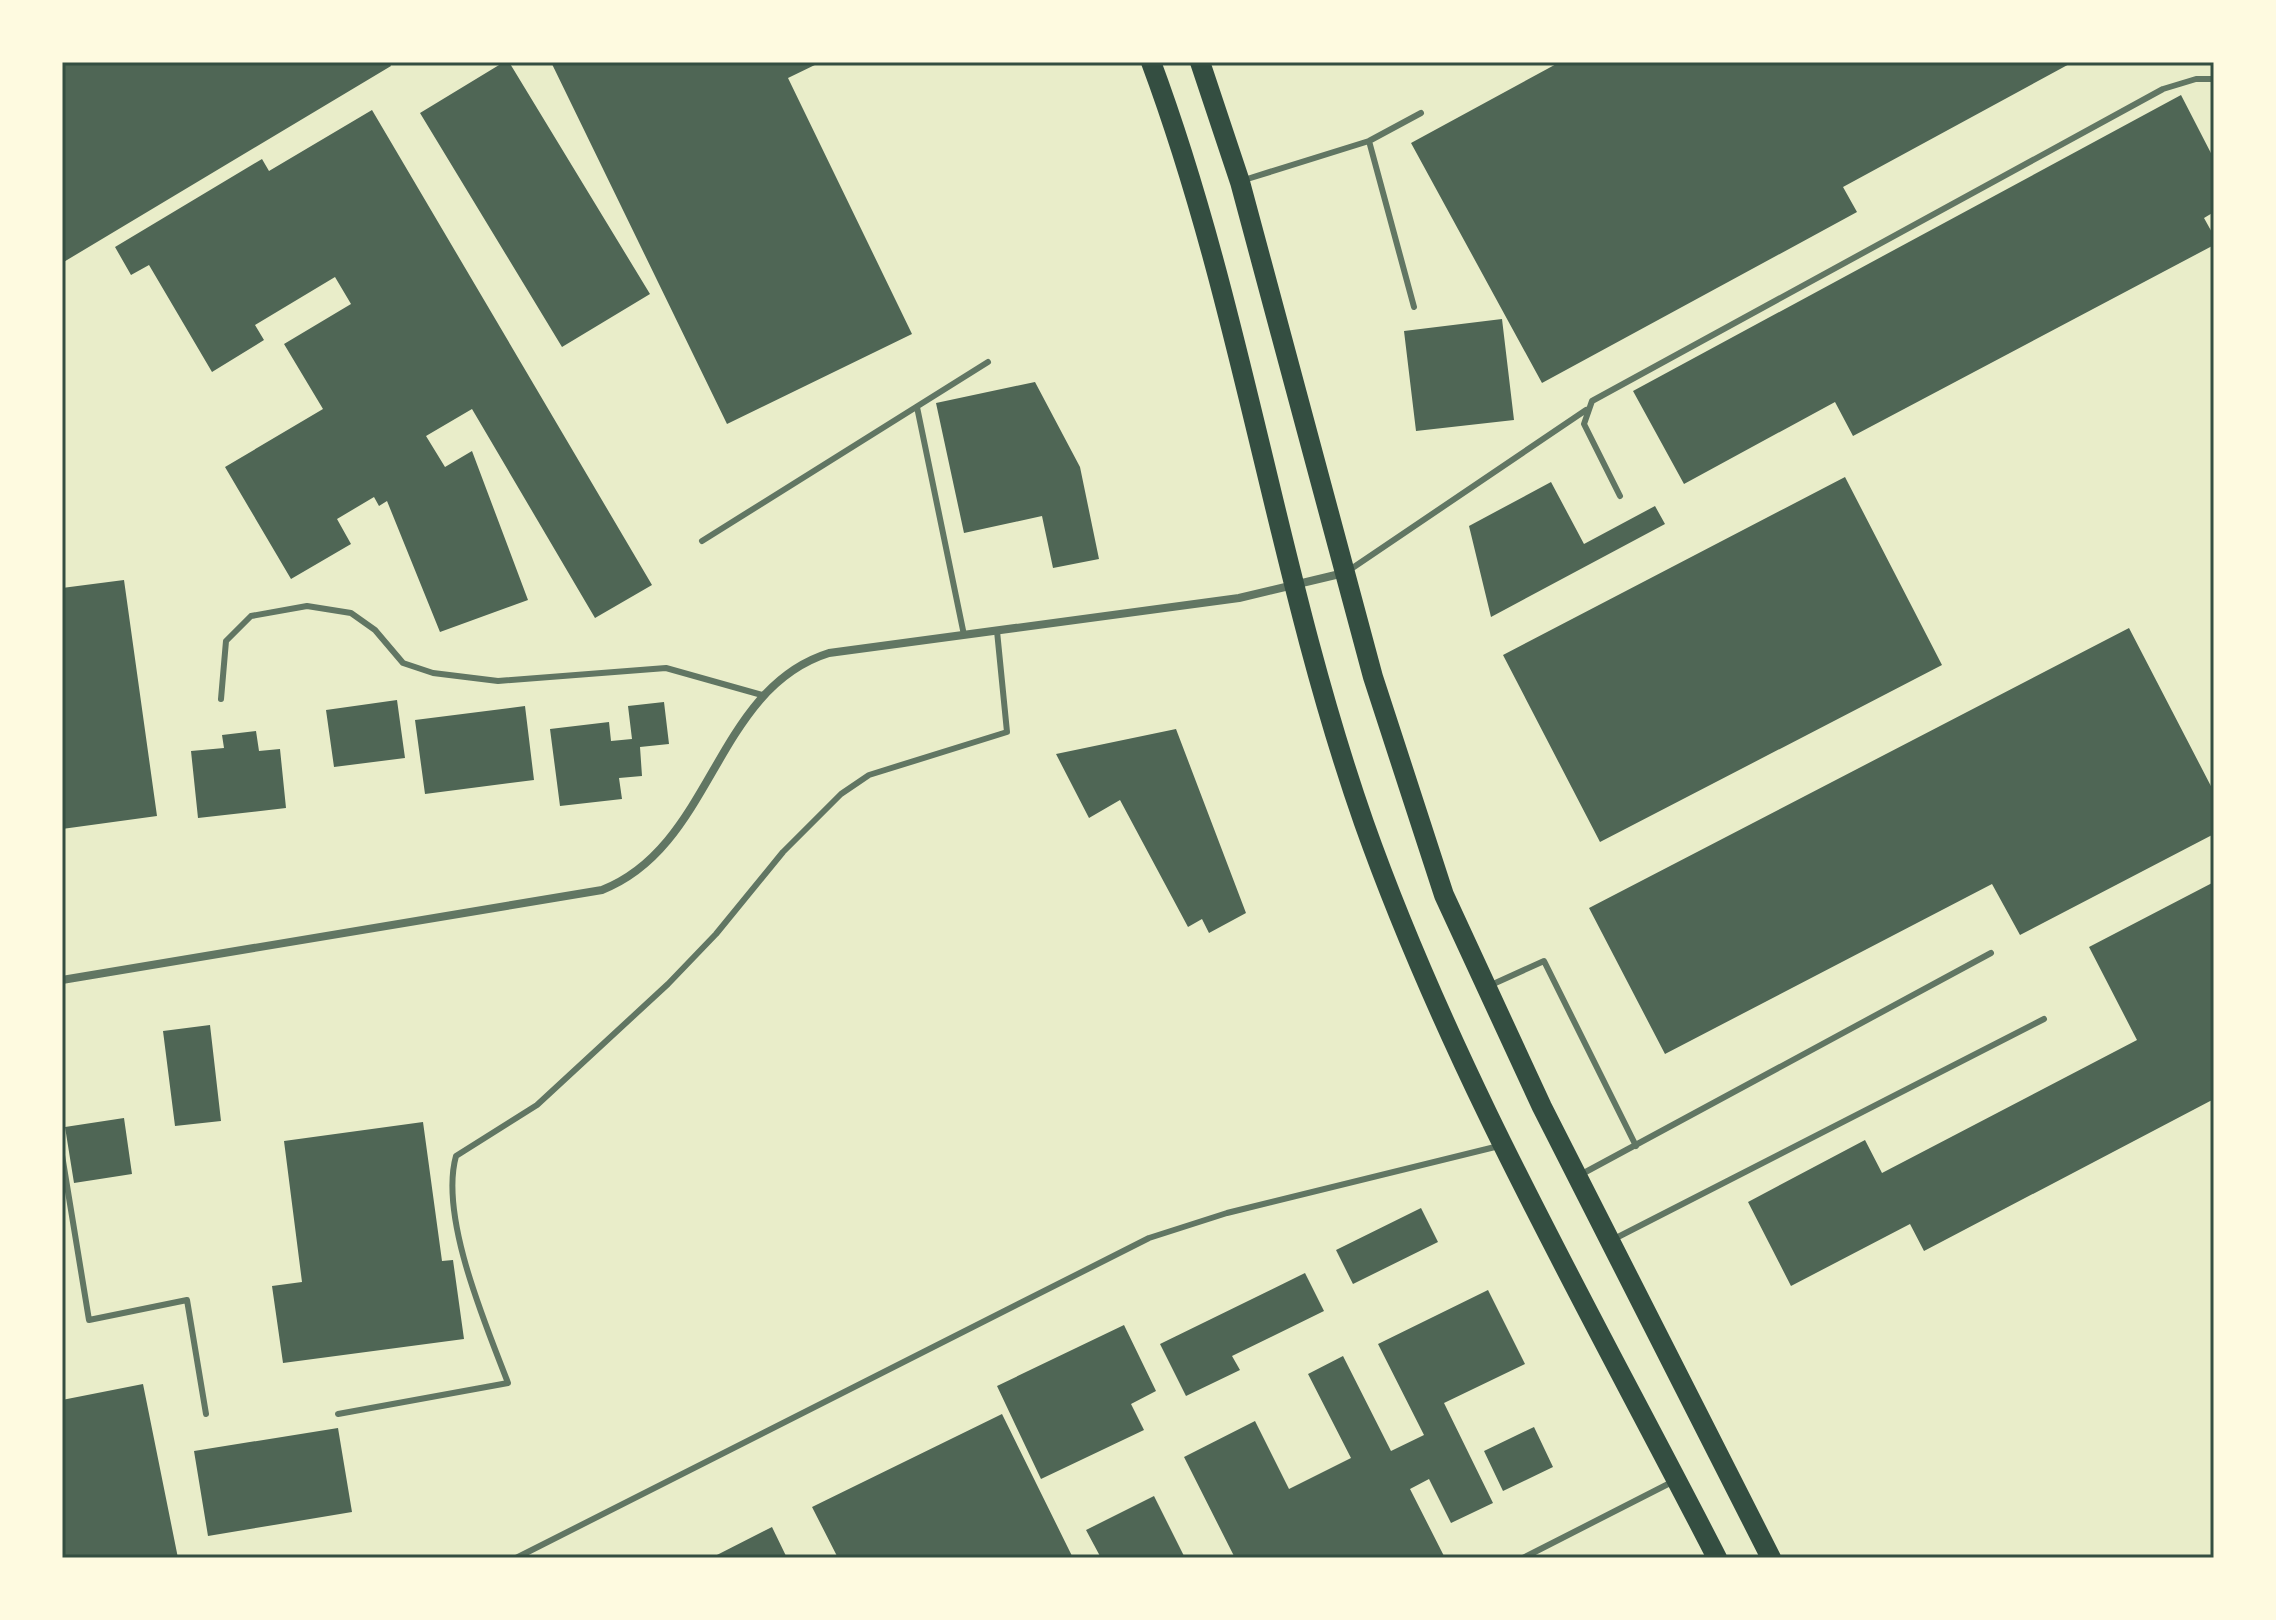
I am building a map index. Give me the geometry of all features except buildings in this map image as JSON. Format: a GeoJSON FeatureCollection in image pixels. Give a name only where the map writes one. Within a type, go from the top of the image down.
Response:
{"type":"FeatureCollection","features":[{"type":"Feature","properties":{"kind":"main road"},"geometry":{"type":"LineString","coordinates":[[1151,62],[1193,187],[1323,691],[1369,835],[1414,957],[1503,1145],[1717,1558]]}},
{"type":"Feature","properties":{"kind":"main road"},"geometry":{"type":"LineString","coordinates":[[1200,62],[1240,182],[1345,573],[1413,806],[1444,895],[1485,988],[1577,1177],[1771,1558]]}},
{"type":"Feature","properties":{"kind":"street"},"geometry":{"type":"LineString","coordinates":[[62,980],[602,890],[624,881],[660,853],[762,695],[791,668],[829,653],[1239,598],[1345,573]]}},
{"type":"Feature","properties":{"kind":"lane"},"geometry":{"type":"LineString","coordinates":[[1345,573],[1586,410],[1592,401],[1604,393],[2163,89],[2196,79],[2214,79]]}},
{"type":"Feature","properties":{"kind":"lane"},"geometry":{"type":"LineString","coordinates":[[1240,182],[1369,141],[1421,113]]}},
{"type":"Feature","properties":{"kind":"lane"},"geometry":{"type":"LineString","coordinates":[[1369,141],[1414,307]]}},
{"type":"Feature","properties":{"kind":"lane"},"geometry":{"type":"LineString","coordinates":[[702,541],[988,362]]}},
{"type":"Feature","properties":{"kind":"lane"},"geometry":{"type":"LineString","coordinates":[[917,407],[964,635]]}},
{"type":"Feature","properties":{"kind":"lane"},"geometry":{"type":"LineString","coordinates":[[1586,410],[1584,424],[1620,496]]}},
{"type":"Feature","properties":{"kind":"lane"},"geometry":{"type":"LineString","coordinates":[[221,699],[226,641],[251,616],[307,606],[351,613],[375,630],[403,663],[433,673],[498,681],[666,668],[762,695]]}},
{"type":"Feature","properties":{"kind":"lane"},"geometry":{"type":"LineString","coordinates":[[338,1414],[508,1383],[477,1300],[455,1214],[452,1172],[456,1156],[537,1105],[668,984],[716,934],[783,852],[841,794],[869,775],[1007,732],[997,631]]}},
{"type":"Feature","properties":{"kind":"lane"},"geometry":{"type":"LineString","coordinates":[[1577,1177],[1991,953]]}},
{"type":"Feature","properties":{"kind":"lane"},"geometry":{"type":"LineString","coordinates":[[1485,988],[1544,961],[1636,1146]]}},
{"type":"Feature","properties":{"kind":"lane"},"geometry":{"type":"LineString","coordinates":[[1610,1241],[2044,1019]]}},
{"type":"Feature","properties":{"kind":"lane"},"geometry":{"type":"LineString","coordinates":[[516,1558],[1149,1238],[1227,1213],[1503,1145]]}},
{"type":"Feature","properties":{"kind":"lane"},"geometry":{"type":"LineString","coordinates":[[62,1155],[89,1320],[187,1300],[206,1414]]}},
{"type":"Feature","properties":{"kind":"lane"},"geometry":{"type":"LineString","coordinates":[[1523,1558],[1677,1480]]}}]}
